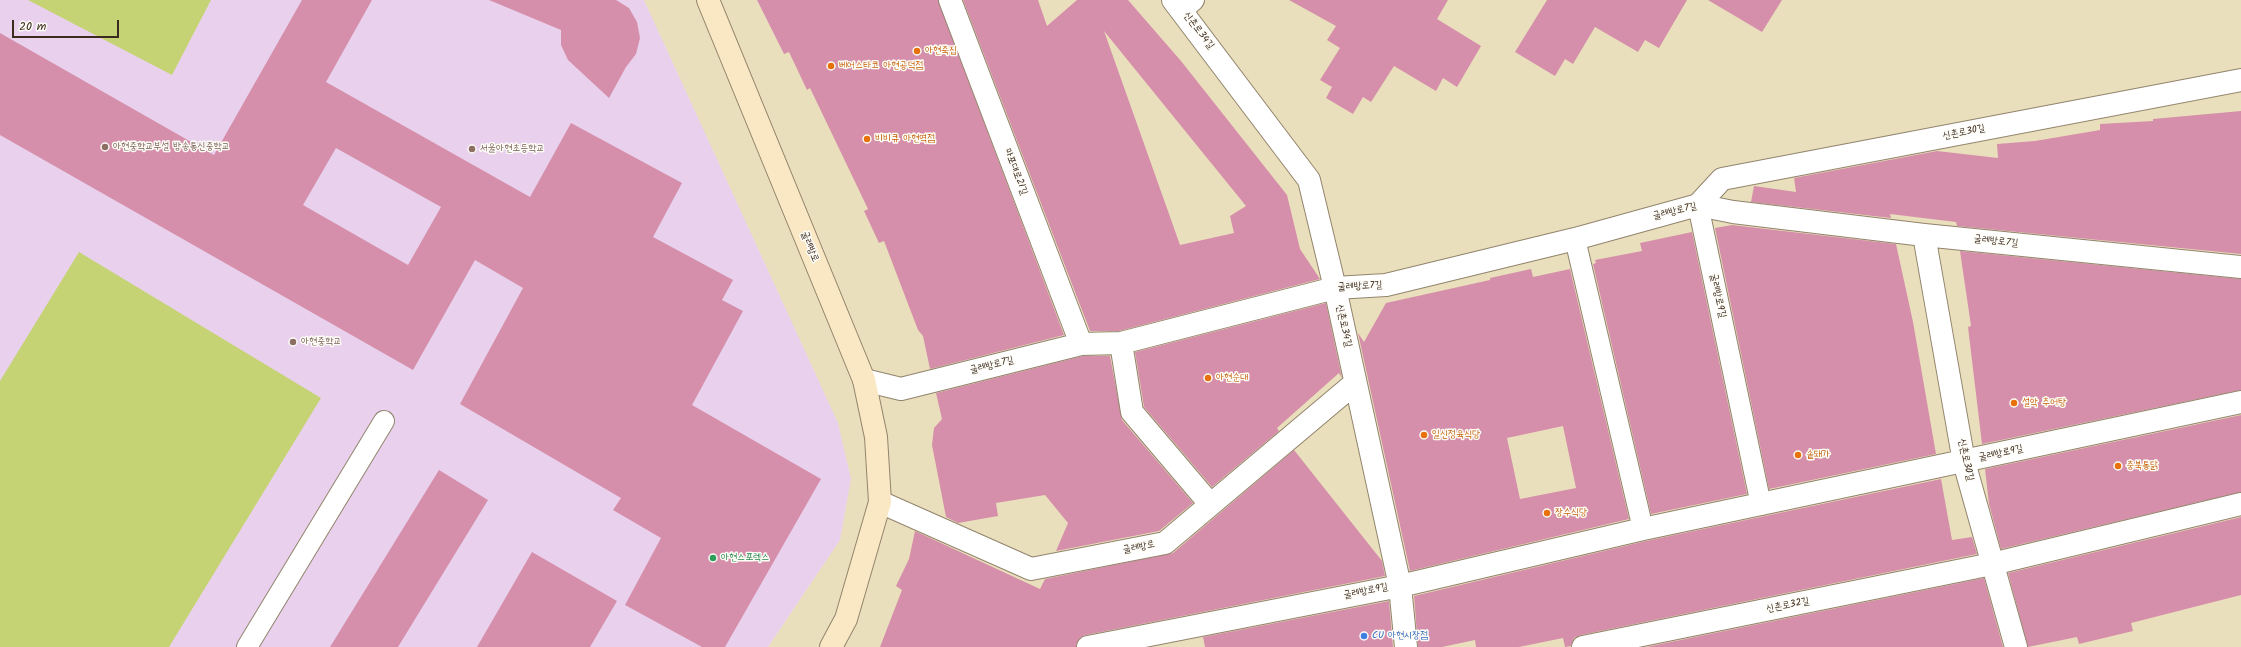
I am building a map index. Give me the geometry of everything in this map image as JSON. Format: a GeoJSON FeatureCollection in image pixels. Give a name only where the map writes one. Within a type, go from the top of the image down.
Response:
{"type":"FeatureCollection","features":[{"type":"Feature","properties":{"kind":"street","name":"굴레방로"},"geometry":{"type":"LineString","coordinates":[[708,0],[864,380],[876,437],[880,502],[846,619],[831,647]]}},
{"type":"Feature","properties":{"kind":"street","name":"마포대로21길"},"geometry":{"type":"LineString","coordinates":[[950,0],[1081,344]]}},
{"type":"Feature","properties":{"kind":"street","name":"신촌로34길"},"geometry":{"type":"LineString","coordinates":[[1183,3],[1309,180],[1335,288],[1400,586],[1406,647]]}},
{"type":"Feature","properties":{"kind":"street","name":"신촌로30길"},"geometry":{"type":"LineString","coordinates":[[1698,205],[1722,180],[2241,80]]}},
{"type":"Feature","properties":{"kind":"street","name":"굴레방로7길"},"geometry":{"type":"LineString","coordinates":[[864,380],[901,389],[1081,344],[1121,343],[1335,288],[1386,286],[1575,239],[1698,205],[1733,212],[1924,235],[2241,267]]}},
{"type":"Feature","properties":{"kind":"street","name":"신촌로30길"},"geometry":{"type":"LineString","coordinates":[[1924,235],[1964,462],[2016,647]]}},
{"type":"Feature","properties":{"kind":"street"},"geometry":{"type":"LineString","coordinates":[[1121,343],[1132,412],[1210,504]]}},
{"type":"Feature","properties":{"kind":"street","name":"굴레방로"},"geometry":{"type":"LineString","coordinates":[[880,502],[1032,569],[1165,543],[1355,383]]}},
{"type":"Feature","properties":{"kind":"street","name":"굴레방로9길"},"geometry":{"type":"LineString","coordinates":[[1088,647],[1400,586],[1643,529],[2241,402]]}},
{"type":"Feature","properties":{"kind":"street"},"geometry":{"type":"LineString","coordinates":[[1992,564],[2241,504]]}},
{"type":"Feature","properties":{"kind":"street","name":"신촌로32길"},"geometry":{"type":"LineString","coordinates":[[1583,647],[1992,564]]}},
{"type":"Feature","properties":{"kind":"lane","name":"굴레방로9길"},"geometry":{"type":"LineString","coordinates":[[1698,205],[1761,505]]}},
{"type":"Feature","properties":{"kind":"lane"},"geometry":{"type":"LineString","coordinates":[[1575,239],[1643,529]]}},
{"type":"Feature","properties":{"kind":"lane"},"geometry":{"type":"LineString","coordinates":[[247,647],[384,421]]}},
{"type":"Feature","properties":{"kind":"shaded area","name":"아현중학교"},"geometry":{"type":"Polygon","coordinates":[[[0,0],[644,0],[838,423],[851,479],[840,540],[768,647],[0,647],[0,0]]]}},
{"type":"Feature","properties":{"kind":"green space"},"geometry":{"type":"Polygon","coordinates":[[[28,0],[211,0],[172,75],[28,0]]]}},
{"type":"Feature","properties":{"kind":"green space"},"geometry":{"type":"Polygon","coordinates":[[[79,252],[321,398],[169,647],[0,647],[0,381],[79,252]]]}},
{"type":"Feature","properties":{"kind":"building"},"geometry":{"type":"Polygon","coordinates":[[[302,0],[372,0],[326,82],[530,197],[571,123],[682,183],[653,237],[733,280],[722,300],[743,311],[692,405],[821,479],[725,647],[702,647],[625,605],[661,538],[613,510],[621,498],[460,404],[523,288],[475,260],[413,370],[0,135],[0,33],[214,155],[302,0]],[[336,148],[303,205],[408,265],[441,207],[336,148]]]}},
{"type":"Feature","properties":{"kind":"building"},"geometry":{"type":"Polygon","coordinates":[[[489,0],[616,0],[629,8],[637,22],[640,38],[636,54],[626,67],[609,98],[568,60],[561,45],[561,30],[489,0]]]}},
{"type":"Feature","properties":{"kind":"building"},"geometry":{"type":"Polygon","coordinates":[[[757,0],[938,0],[1064,335],[930,369],[923,336],[918,330],[884,241],[879,243],[864,211],[868,209],[810,88],[807,90],[789,52],[784,54],[757,0]]]}},
{"type":"Feature","properties":{"kind":"building"},"geometry":{"type":"Polygon","coordinates":[[[963,0],[1038,0],[1047,26],[1077,0],[1128,0],[1181,61],[1287,195],[1300,249],[1320,279],[1119,331],[1090,331],[963,0]],[[1104,31],[1180,245],[1234,233],[1230,216],[1246,206],[1104,31]]]}},
{"type":"Feature","properties":{"kind":"building"},"geometry":{"type":"Polygon","coordinates":[[[1289,0],[1448,0],[1437,19],[1481,46],[1457,87],[1443,78],[1436,91],[1394,66],[1371,102],[1363,97],[1353,114],[1326,98],[1332,87],[1320,80],[1340,48],[1327,40],[1336,26],[1289,0]]]}},
{"type":"Feature","properties":{"kind":"building"},"geometry":{"type":"Polygon","coordinates":[[[1547,0],[1687,0],[1659,48],[1645,40],[1638,52],[1595,27],[1573,64],[1565,59],[1555,76],[1515,52],[1547,0]]]}},
{"type":"Feature","properties":{"kind":"building"},"geometry":{"type":"Polygon","coordinates":[[[1708,0],[1782,0],[1762,32],[1708,0]]]}},
{"type":"Feature","properties":{"kind":"building"},"geometry":{"type":"Polygon","coordinates":[[[2241,111],[2241,254],[1957,226],[1956,222],[1890,214],[1891,218],[1751,202],[1754,186],[1796,192],[1794,178],[1937,151],[1998,158],[1997,144],[2035,141],[2100,130],[2100,124],[2153,121],[2153,119],[2241,111]]]}},
{"type":"Feature","properties":{"kind":"building"},"geometry":{"type":"Polygon","coordinates":[[[1732,225],[1896,244],[1913,322],[1936,454],[1769,489],[1715,228],[1732,225]]]}},
{"type":"Feature","properties":{"kind":"building"},"geometry":{"type":"Polygon","coordinates":[[[1692,232],[1747,494],[1651,514],[1593,264],[1596,263],[1595,260],[1642,251],[1640,243],[1692,232]]]}},
{"type":"Feature","properties":{"kind":"building"},"geometry":{"type":"Polygon","coordinates":[[[1960,251],[2241,279],[2241,390],[1982,444],[1968,327],[1971,326],[1960,251]]]}},
{"type":"Feature","properties":{"kind":"building"},"geometry":{"type":"Polygon","coordinates":[[[1531,269],[1533,277],[1570,269],[1629,519],[1410,571],[1358,333],[1364,342],[1386,303],[1490,280],[1490,278],[1531,269]],[[1563,426],[1507,438],[1520,499],[1576,488],[1563,426]]]}},
{"type":"Feature","properties":{"kind":"building"},"geometry":{"type":"Polygon","coordinates":[[[1326,303],[1342,378],[1339,373],[1277,428],[1279,431],[1212,487],[1144,407],[1135,352],[1326,303]]]}},
{"type":"Feature","properties":{"kind":"building"},"geometry":{"type":"Polygon","coordinates":[[[1083,356],[1110,356],[1122,420],[1193,503],[1159,531],[1056,551],[1068,523],[1045,495],[996,503],[998,516],[958,523],[946,517],[932,445],[934,428],[942,419],[936,393],[1083,356]]]}},
{"type":"Feature","properties":{"kind":"building"},"geometry":{"type":"Polygon","coordinates":[[[2241,415],[2241,492],[2001,549],[1989,504],[1985,469],[2241,415]]]}},
{"type":"Feature","properties":{"kind":"building"},"geometry":{"type":"Polygon","coordinates":[[[1294,450],[1382,561],[1385,576],[1086,635],[1080,638],[1076,647],[880,647],[902,590],[896,586],[909,559],[915,531],[1040,589],[1045,579],[1173,553],[1294,450]]]}},
{"type":"Feature","properties":{"kind":"building"},"geometry":{"type":"Polygon","coordinates":[[[439,470],[488,500],[398,647],[330,647],[439,470]]]}},
{"type":"Feature","properties":{"kind":"building"},"geometry":{"type":"Polygon","coordinates":[[[1941,479],[1952,540],[1972,537],[1977,554],[1581,635],[1574,638],[1571,646],[1565,647],[1563,638],[1519,647],[1476,647],[1475,640],[1442,647],[1418,647],[1414,596],[1646,541],[1941,479]]]}},
{"type":"Feature","properties":{"kind":"building"},"geometry":{"type":"Polygon","coordinates":[[[2241,517],[2241,595],[2131,623],[2133,631],[2079,644],[2077,637],[2028,647],[2008,573],[2241,517]]]}},
{"type":"Feature","properties":{"kind":"building"},"geometry":{"type":"Polygon","coordinates":[[[532,552],[617,601],[590,647],[477,647],[532,552]]]}},
{"type":"Feature","properties":{"kind":"building"},"geometry":{"type":"Polygon","coordinates":[[[1984,578],[2003,647],[1646,647],[1984,578]]]}},
{"type":"Feature","properties":{"kind":"building"},"geometry":{"type":"Polygon","coordinates":[[[1389,601],[1393,647],[1205,647],[1203,637],[1389,601]]]}},
{"type":"Feature","properties":{"kind":"place","name":"아현죽집"},"geometry":{"type":"Point","coordinates":[917,51]}},
{"type":"Feature","properties":{"kind":"place","name":"베어스타코 아현공덕점"},"geometry":{"type":"Point","coordinates":[831,66]}},
{"type":"Feature","properties":{"kind":"place","name":"비비큐 아현역점"},"geometry":{"type":"Point","coordinates":[867,139]}},
{"type":"Feature","properties":{"kind":"place","name":"아현중학교부설 방송통신중학교"},"geometry":{"type":"Point","coordinates":[105,147]}},
{"type":"Feature","properties":{"kind":"place","name":"서울아현초등학교"},"geometry":{"type":"Point","coordinates":[472,149]}},
{"type":"Feature","properties":{"kind":"place","name":"아현중학교"},"geometry":{"type":"Point","coordinates":[293,342]}},
{"type":"Feature","properties":{"kind":"place","name":"아현순대"},"geometry":{"type":"Point","coordinates":[1208,378]}},
{"type":"Feature","properties":{"kind":"place","name":"설악 추어탕"},"geometry":{"type":"Point","coordinates":[2014,403]}},
{"type":"Feature","properties":{"kind":"place","name":"일신정육식당"},"geometry":{"type":"Point","coordinates":[1424,435]}},
{"type":"Feature","properties":{"kind":"place","name":"솥돼가"},"geometry":{"type":"Point","coordinates":[1798,455]}},
{"type":"Feature","properties":{"kind":"place","name":"충북통닭"},"geometry":{"type":"Point","coordinates":[2118,466]}},
{"type":"Feature","properties":{"kind":"place","name":"장수식당"},"geometry":{"type":"Point","coordinates":[1547,513]}},
{"type":"Feature","properties":{"kind":"place","name":"아현스포렉스"},"geometry":{"type":"Point","coordinates":[713,558]}},
{"type":"Feature","properties":{"kind":"place","name":"CU 아현시장점"},"geometry":{"type":"Point","coordinates":[1364,636]}}]}
